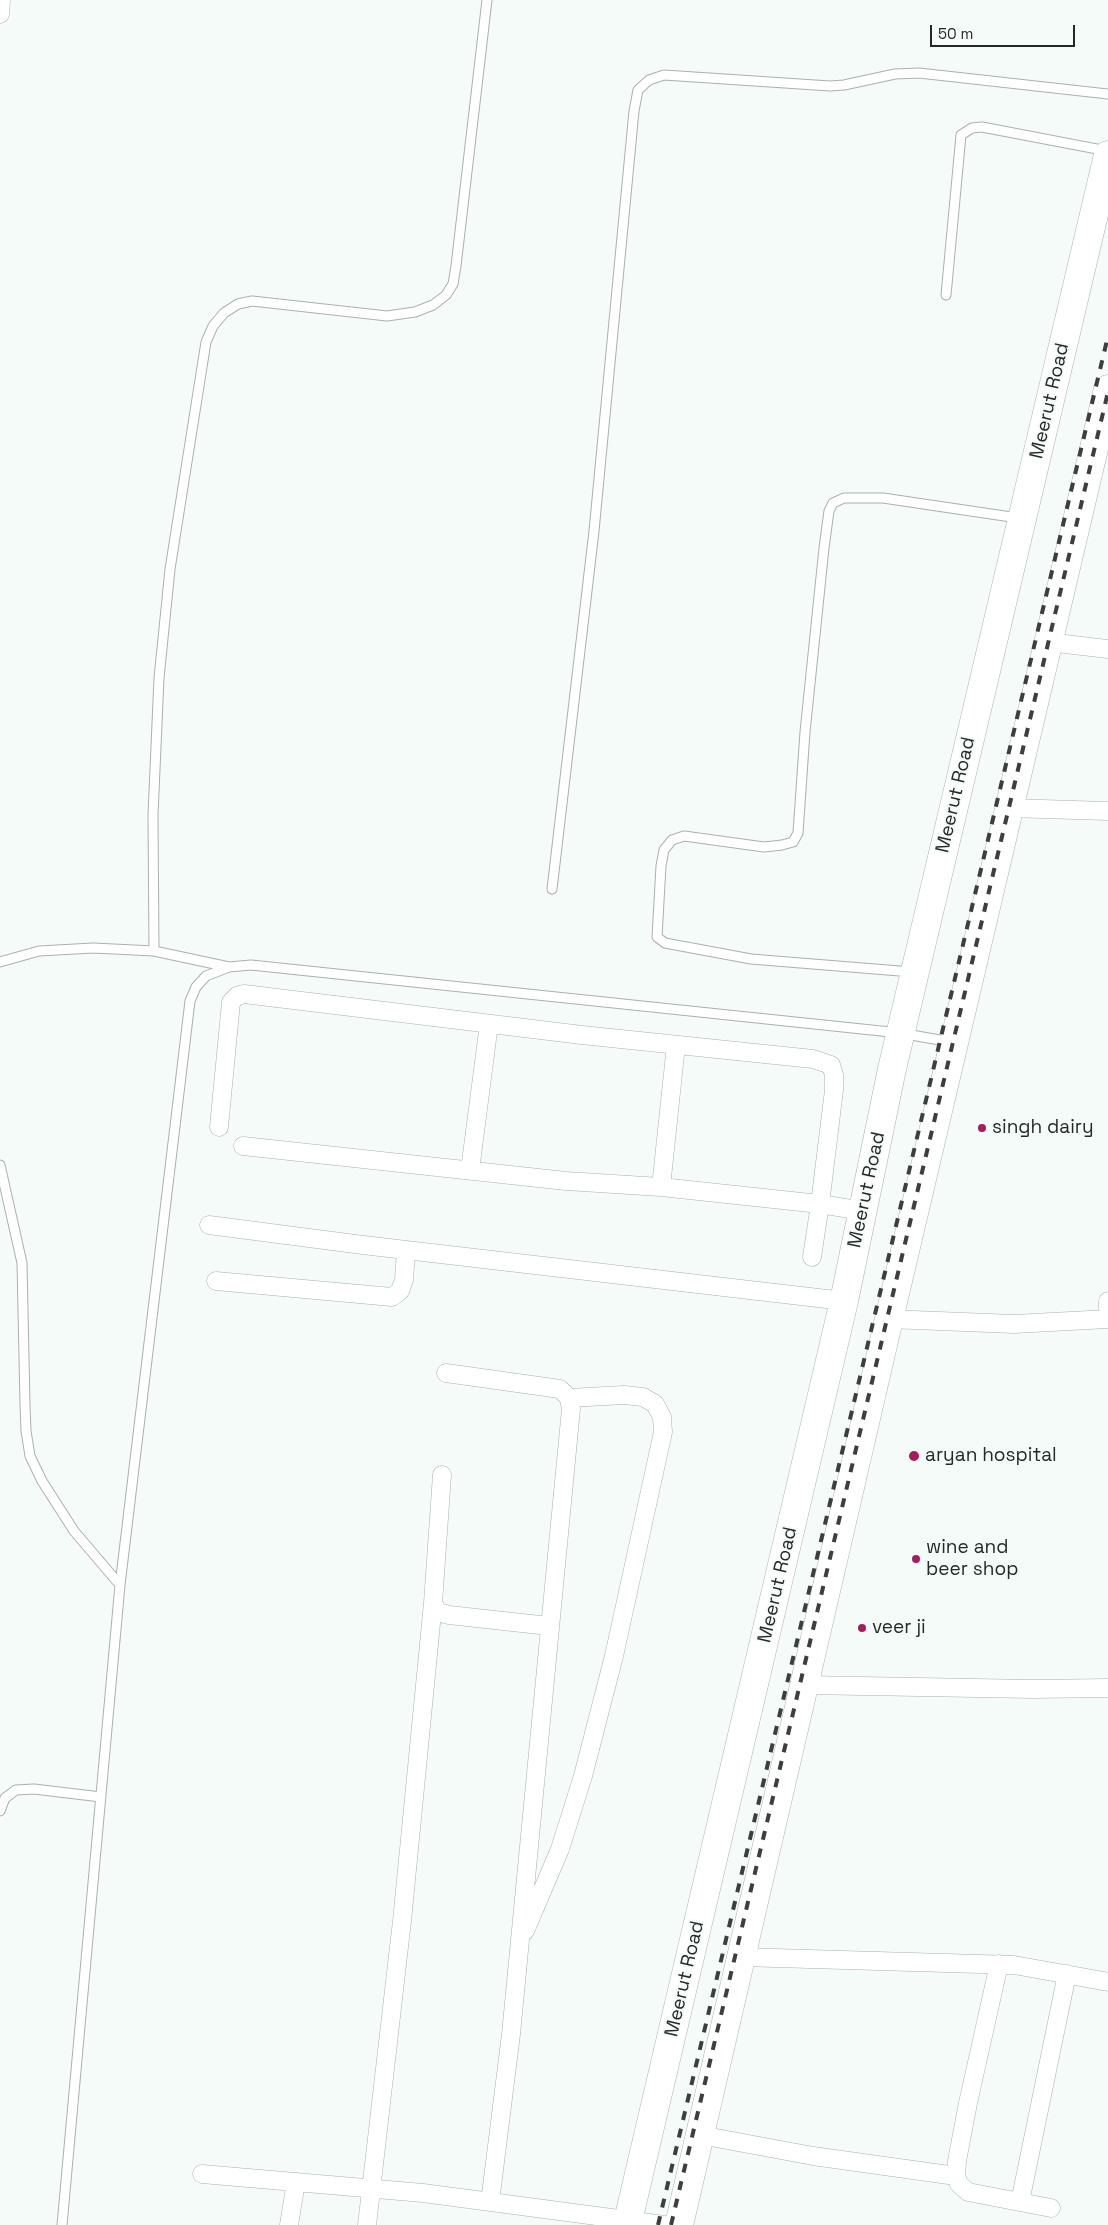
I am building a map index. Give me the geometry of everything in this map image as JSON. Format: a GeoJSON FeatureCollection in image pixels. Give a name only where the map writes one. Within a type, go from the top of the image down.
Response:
{"type":"FeatureCollection","features":[{"type":"Feature","properties":{"kind":"highway","name":"Meerut Road"},"geometry":{"type":"LineString","coordinates":[[628,2223],[844,1300],[914,972],[1108,155]]}},
{"type":"Feature","properties":{"kind":"highway"},"geometry":{"type":"LineString","coordinates":[[680,2225],[889,1319],[1108,389]]}},
{"type":"Feature","properties":{"kind":"street"},"geometry":{"type":"LineString","coordinates":[[0,14],[2,0]]}},
{"type":"Feature","properties":{"kind":"street"},"geometry":{"type":"LineString","coordinates":[[1048,642],[1108,650]]}},
{"type":"Feature","properties":{"kind":"street"},"geometry":{"type":"LineString","coordinates":[[1009,808],[1108,811]]}},
{"type":"Feature","properties":{"kind":"street"},"geometry":{"type":"LineString","coordinates":[[219,1127],[231,1002],[237,996],[253,994],[489,1024],[813,1059],[831,1065],[834,1075],[834,1090],[812,1257]]}},
{"type":"Feature","properties":{"kind":"street"},"geometry":{"type":"LineString","coordinates":[[470,1170],[489,1024]]}},
{"type":"Feature","properties":{"kind":"street"},"geometry":{"type":"LineString","coordinates":[[660,1187],[676,1045]]}},
{"type":"Feature","properties":{"kind":"street"},"geometry":{"type":"LineString","coordinates":[[243,1146],[566,1181],[660,1187],[820,1204],[862,1211]]}},
{"type":"Feature","properties":{"kind":"street"},"geometry":{"type":"LineString","coordinates":[[208,1225],[406,1250],[844,1300]]}},
{"type":"Feature","properties":{"kind":"street"},"geometry":{"type":"LineString","coordinates":[[216,1281],[392,1297],[400,1291],[404,1280],[406,1250]]}},
{"type":"Feature","properties":{"kind":"street"},"geometry":{"type":"LineString","coordinates":[[889,1319],[1014,1324],[1108,1319],[1108,1301]]}},
{"type":"Feature","properties":{"kind":"street"},"geometry":{"type":"LineString","coordinates":[[446,1373],[560,1389],[569,1398],[571,1409],[511,2034],[490,2202]]}},
{"type":"Feature","properties":{"kind":"street"},"geometry":{"type":"LineString","coordinates":[[519,1945],[560,1850],[583,1776],[614,1656],[663,1432],[662,1417],[655,1404],[643,1397],[624,1395],[569,1398]]}},
{"type":"Feature","properties":{"kind":"street"},"geometry":{"type":"LineString","coordinates":[[367,2225],[402,1922],[433,1603],[442,1474]]}},
{"type":"Feature","properties":{"kind":"street"},"geometry":{"type":"LineString","coordinates":[[433,1603],[438,1612],[449,1615],[549,1626]]}},
{"type":"Feature","properties":{"kind":"street"},"geometry":{"type":"LineString","coordinates":[[804,1685],[1033,1689],[1108,1688]]}},
{"type":"Feature","properties":{"kind":"street"},"geometry":{"type":"LineString","coordinates":[[741,1957],[999,1964],[1108,1982]]}},
{"type":"Feature","properties":{"kind":"street"},"geometry":{"type":"LineString","coordinates":[[999,1964],[968,2103],[956,2176],[959,2184],[968,2192],[1051,2208]]}},
{"type":"Feature","properties":{"kind":"street"},"geometry":{"type":"LineString","coordinates":[[1020,2202],[1067,1974]]}},
{"type":"Feature","properties":{"kind":"street"},"geometry":{"type":"LineString","coordinates":[[700,2135],[813,2156],[956,2176]]}},
{"type":"Feature","properties":{"kind":"street"},"geometry":{"type":"LineString","coordinates":[[202,2174],[372,2188],[490,2202],[628,2223],[664,2225]]}},
{"type":"Feature","properties":{"kind":"street"},"geometry":{"type":"LineString","coordinates":[[289,2225],[296,2182]]}},
{"type":"Feature","properties":{"kind":"lane"},"geometry":{"type":"LineString","coordinates":[[154,951],[153,816],[159,678],[170,569],[206,342],[214,326],[224,314],[238,304],[252,301],[387,316],[414,312],[433,304],[446,295],[453,284],[456,266],[487,0]]}},
{"type":"Feature","properties":{"kind":"lane"},"geometry":{"type":"LineString","coordinates":[[552,889],[594,531],[632,130],[638,90],[649,80],[664,75],[830,86],[844,85],[895,74],[919,73],[1108,94]]}},
{"type":"Feature","properties":{"kind":"lane"},"geometry":{"type":"LineString","coordinates":[[946,295],[961,135],[972,128],[982,127],[1108,151]]}},
{"type":"Feature","properties":{"kind":"lane"},"geometry":{"type":"LineString","coordinates":[[914,972],[751,960],[665,943],[657,936],[661,866],[664,850],[672,840],[684,836],[764,847],[793,842],[798,833],[805,732],[824,548],[829,511],[833,503],[844,498],[883,498],[1022,518]]}},
{"type":"Feature","properties":{"kind":"lane"},"geometry":{"type":"LineString","coordinates":[[0,962],[39,950],[93,948],[154,951],[229,967]]}},
{"type":"Feature","properties":{"kind":"lane"},"geometry":{"type":"LineString","coordinates":[[62,2225],[120,1585],[190,1000],[196,986],[206,976],[229,967],[251,964],[900,1033],[954,1043]]}},
{"type":"Feature","properties":{"kind":"lane"},"geometry":{"type":"LineString","coordinates":[[0,1165],[22,1263],[26,1422],[30,1456],[42,1481],[74,1531],[120,1585]]}},
{"type":"Feature","properties":{"kind":"lane"},"geometry":{"type":"LineString","coordinates":[[0,1811],[5,1798],[16,1790],[34,1789],[101,1797]]}},
{"type":"Feature","properties":{"kind":"railway"},"geometry":{"type":"LineString","coordinates":[[658,2225],[1108,336]]}},
{"type":"Feature","properties":{"kind":"railway"},"geometry":{"type":"LineString","coordinates":[[671,2225],[1108,392]]}},
{"type":"Feature","properties":{"kind":"place","name":"singh dairy"},"geometry":{"type":"Point","coordinates":[982,1128]}},
{"type":"Feature","properties":{"kind":"place","name":"aryan hospital"},"geometry":{"type":"Point","coordinates":[914,1456]}},
{"type":"Feature","properties":{"kind":"place","name":"wine and beer shop"},"geometry":{"type":"Point","coordinates":[916,1559]}},
{"type":"Feature","properties":{"kind":"place","name":"veer ji"},"geometry":{"type":"Point","coordinates":[862,1628]}}]}
